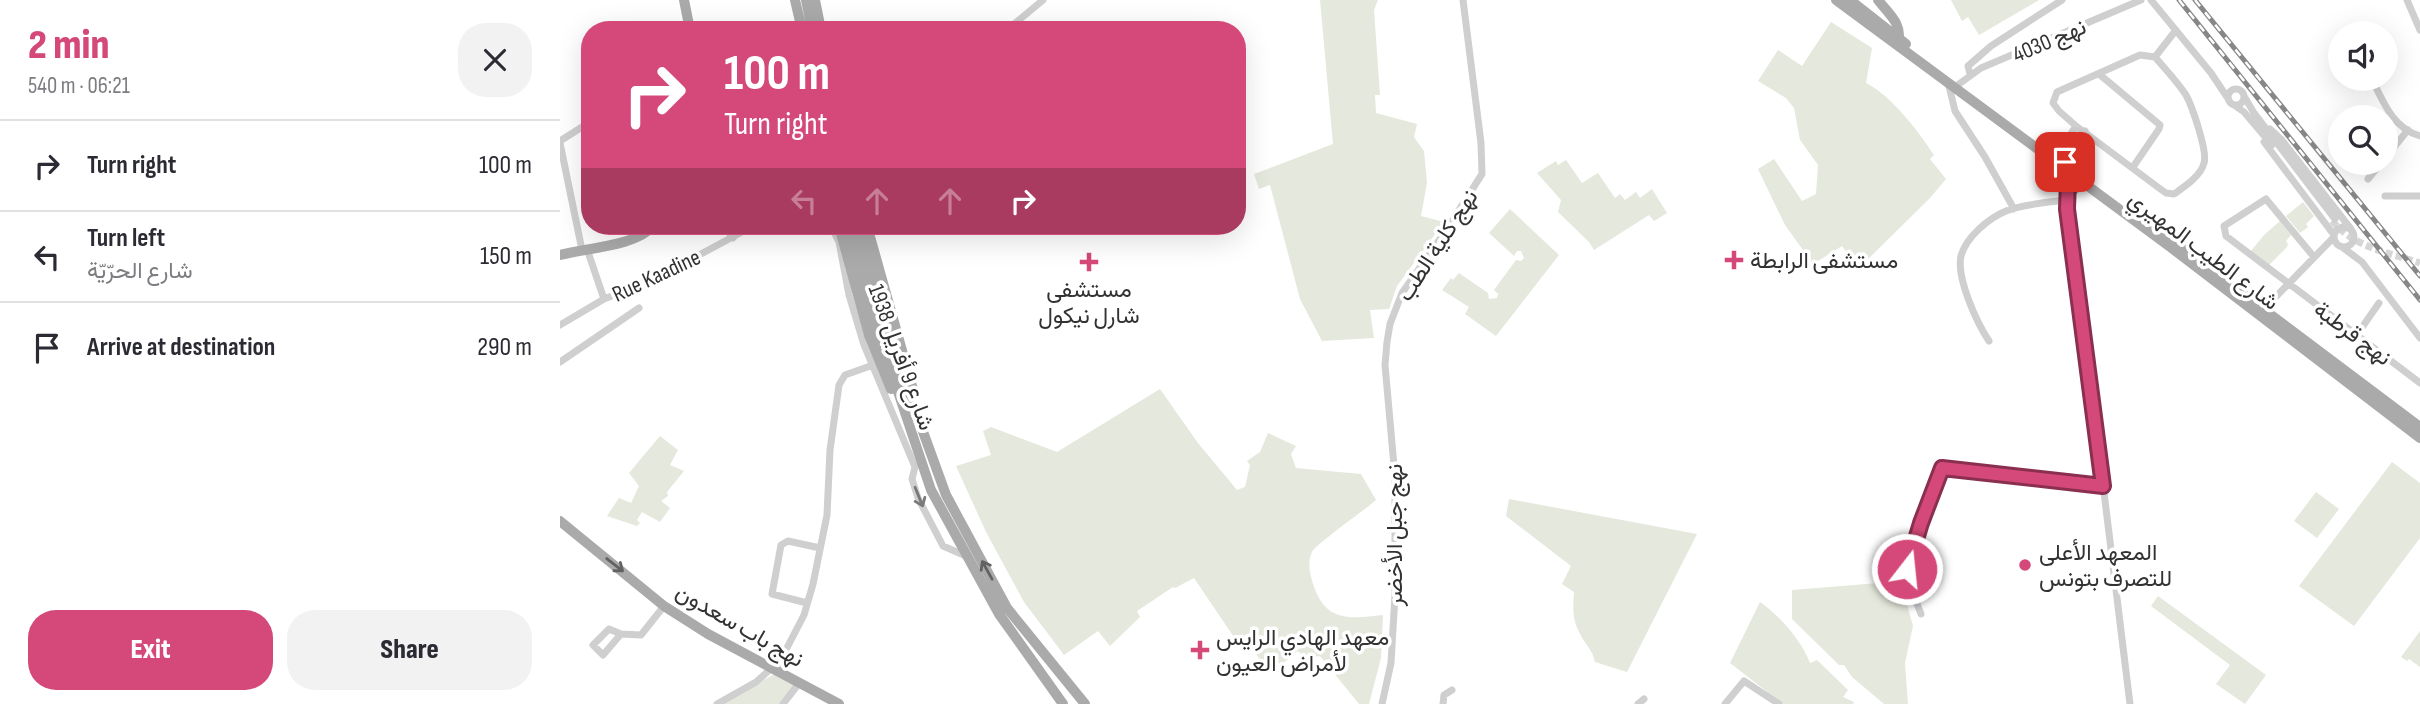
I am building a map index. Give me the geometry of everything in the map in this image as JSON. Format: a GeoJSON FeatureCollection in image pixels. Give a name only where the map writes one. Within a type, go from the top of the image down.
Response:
{"type":"FeatureCollection","features":[{"type":"Feature","properties":{"kind":"main road"},"geometry":{"type":"LineString","coordinates":[[684,0],[688,21]]}},
{"type":"Feature","properties":{"kind":"main road"},"geometry":{"type":"LineString","coordinates":[[790,0],[794,21]]}},
{"type":"Feature","properties":{"kind":"main road"},"geometry":{"type":"LineString","coordinates":[[795,0],[800,21]]}},
{"type":"Feature","properties":{"kind":"main road"},"geometry":{"type":"LineString","coordinates":[[806,0],[810,21]]}},
{"type":"Feature","properties":{"kind":"main road"},"geometry":{"type":"LineString","coordinates":[[815,0],[819,21]]}},
{"type":"Feature","properties":{"kind":"main road"},"geometry":{"type":"LineString","coordinates":[[1836,0],[1898,42]]}},
{"type":"Feature","properties":{"kind":"main road"},"geometry":{"type":"LineString","coordinates":[[1850,0],[1898,42]]}},
{"type":"Feature","properties":{"kind":"main road"},"geometry":{"type":"LineString","coordinates":[[1878,0],[1895,20],[1900,32],[1898,42]]}},
{"type":"Feature","properties":{"kind":"main road","name":"شارع الطيب المهيري"},"geometry":{"type":"LineString","coordinates":[[1898,42],[1948,82],[2264,309],[2420,427]]}},
{"type":"Feature","properties":{"kind":"main road","name":"شارع الطيب المهيري"},"geometry":{"type":"LineString","coordinates":[[1898,42],[1959,83],[2083,183],[2420,438]]}},
{"type":"Feature","properties":{"kind":"main road"},"geometry":{"type":"LineString","coordinates":[[2066,196],[2083,183]]}},
{"type":"Feature","properties":{"kind":"main road"},"geometry":{"type":"LineString","coordinates":[[560,255],[642,235]]}},
{"type":"Feature","properties":{"kind":"main road","name":"شارع 9 أفريل 1938"},"geometry":{"type":"LineString","coordinates":[[841,235],[869,335],[931,491],[966,556],[1070,704]]}},
{"type":"Feature","properties":{"kind":"main road","name":"شارع 9 أفريل 1938"},"geometry":{"type":"LineString","coordinates":[[852,235],[946,495],[1028,659],[1063,704]]}},
{"type":"Feature","properties":{"kind":"main road","name":"شارع 9 أفريل 1938"},"geometry":{"type":"LineString","coordinates":[[859,235],[863,260],[920,461]]}},
{"type":"Feature","properties":{"kind":"main road","name":"شارع 9 أفريل 1938"},"geometry":{"type":"LineString","coordinates":[[870,235],[931,458]]}},
{"type":"Feature","properties":{"kind":"main road","name":"نهج باب سعدون"},"geometry":{"type":"LineString","coordinates":[[561,524],[664,606],[708,634],[839,704]]}},
{"type":"Feature","properties":{"kind":"main road","name":"شارع 9 أفريل 1938"},"geometry":{"type":"LineString","coordinates":[[1003,611],[1077,704]]}},
{"type":"Feature","properties":{"kind":"main road","name":"شارع 9 أفريل 1938"},"geometry":{"type":"LineString","coordinates":[[1003,611],[1085,704]]}},
{"type":"Feature","properties":{"kind":"street"},"geometry":{"type":"LineString","coordinates":[[1018,21],[1043,0]]}},
{"type":"Feature","properties":{"kind":"street","name":"نهج كلية الطب"},"geometry":{"type":"LineString","coordinates":[[1385,365],[1390,324],[1402,293],[1482,174],[1481,143],[1462,0]]}},
{"type":"Feature","properties":{"kind":"street"},"geometry":{"type":"LineString","coordinates":[[1970,74],[1968,66],[1980,54],[2062,0]]}},
{"type":"Feature","properties":{"kind":"street","name":"نهج 4030"},"geometry":{"type":"LineString","coordinates":[[1959,83],[1970,74],[2141,0]]}},
{"type":"Feature","properties":{"kind":"street"},"geometry":{"type":"LineString","coordinates":[[2151,0],[2232,102],[2244,112],[2334,220],[2241,93],[2211,73]]}},
{"type":"Feature","properties":{"kind":"street"},"geometry":{"type":"LineString","coordinates":[[2407,0],[2419,27]]}},
{"type":"Feature","properties":{"kind":"street"},"geometry":{"type":"LineString","coordinates":[[2155,57],[2176,30]]}},
{"type":"Feature","properties":{"kind":"street"},"geometry":{"type":"LineString","coordinates":[[2140,55],[2155,57],[2190,103],[2205,162],[2192,180],[2174,194],[2166,193],[2076,126],[2055,107],[2053,100],[2057,92],[2140,55]]}},
{"type":"Feature","properties":{"kind":"street"},"geometry":{"type":"LineString","coordinates":[[2099,74],[2160,125],[2133,167]]}},
{"type":"Feature","properties":{"kind":"street"},"geometry":{"type":"LineString","coordinates":[[1948,82],[1955,111],[2014,209]]}},
{"type":"Feature","properties":{"kind":"street"},"geometry":{"type":"LineString","coordinates":[[2378,91],[2390,115],[2408,130],[2420,135]]}},
{"type":"Feature","properties":{"kind":"street"},"geometry":{"type":"LineString","coordinates":[[2232,102],[2230,93],[2241,93]]}},
{"type":"Feature","properties":{"kind":"street"},"geometry":{"type":"LineString","coordinates":[[2232,102],[2242,102],[2241,93]]}},
{"type":"Feature","properties":{"kind":"street"},"geometry":{"type":"LineString","coordinates":[[2244,112],[2340,246],[2362,262],[2420,338]]}},
{"type":"Feature","properties":{"kind":"street"},"geometry":{"type":"LineString","coordinates":[[2254,114],[2281,139],[2351,229],[2362,262]]}},
{"type":"Feature","properties":{"kind":"street"},"geometry":{"type":"LineString","coordinates":[[2076,126],[2061,164],[2130,704]]}},
{"type":"Feature","properties":{"kind":"street"},"geometry":{"type":"LineString","coordinates":[[581,128],[560,142],[581,232]]}},
{"type":"Feature","properties":{"kind":"street"},"geometry":{"type":"LineString","coordinates":[[2398,142],[2408,130]]}},
{"type":"Feature","properties":{"kind":"street"},"geometry":{"type":"LineString","coordinates":[[2061,164],[2085,131]]}},
{"type":"Feature","properties":{"kind":"street"},"geometry":{"type":"LineString","coordinates":[[2368,179],[2371,175]]}},
{"type":"Feature","properties":{"kind":"street"},"geometry":{"type":"LineString","coordinates":[[1989,341],[1971,304],[1962,275],[1961,256],[1970,240],[1987,223],[2014,209],[2066,196]]}},
{"type":"Feature","properties":{"kind":"street"},"geometry":{"type":"LineString","coordinates":[[2385,196],[2420,196]]}},
{"type":"Feature","properties":{"kind":"street","name":"نهج قرطبة"},"geometry":{"type":"LineString","coordinates":[[2314,257],[2268,199],[2262,200],[2225,224],[2223,229],[2225,236],[2420,383]]}},
{"type":"Feature","properties":{"kind":"street"},"geometry":{"type":"LineString","coordinates":[[2264,309],[2342,227],[2351,229]]}},
{"type":"Feature","properties":{"kind":"street"},"geometry":{"type":"LineString","coordinates":[[582,235],[604,299]]}},
{"type":"Feature","properties":{"kind":"street","name":"Rue Kaadine"},"geometry":{"type":"LineString","coordinates":[[560,325],[604,299],[649,282],[738,235]]}},
{"type":"Feature","properties":{"kind":"street"},"geometry":{"type":"LineString","coordinates":[[836,235],[864,345],[915,467],[912,479],[918,498],[943,546],[966,556]]}},
{"type":"Feature","properties":{"kind":"street"},"geometry":{"type":"LineString","coordinates":[[2326,244],[2349,246],[2355,238]]}},
{"type":"Feature","properties":{"kind":"street"},"geometry":{"type":"LineString","coordinates":[[2356,335],[2379,303]]}},
{"type":"Feature","properties":{"kind":"street"},"geometry":{"type":"LineString","coordinates":[[560,362],[639,308]]}},
{"type":"Feature","properties":{"kind":"street"},"geometry":{"type":"LineString","coordinates":[[718,704],[775,668],[795,634],[807,603],[820,548],[827,508],[830,450],[839,385],[845,374],[873,365]]}},
{"type":"Feature","properties":{"kind":"street","name":"نهج جبل الأخضر"},"geometry":{"type":"LineString","coordinates":[[1382,704],[1391,663],[1394,628],[1396,509],[1385,365]]}},
{"type":"Feature","properties":{"kind":"street"},"geometry":{"type":"LineString","coordinates":[[1921,614],[1910,586],[1908,563],[1942,468],[2103,486]]}},
{"type":"Feature","properties":{"kind":"street"},"geometry":{"type":"LineString","coordinates":[[807,603],[772,594],[782,545],[788,541],[820,548]]}},
{"type":"Feature","properties":{"kind":"street"},"geometry":{"type":"LineString","coordinates":[[621,634],[603,655],[593,645],[610,628],[621,634],[641,635],[664,606]]}},
{"type":"Feature","properties":{"kind":"street"},"geometry":{"type":"LineString","coordinates":[[1727,703],[1739,685],[1746,681],[1779,704]]}},
{"type":"Feature","properties":{"kind":"street"},"geometry":{"type":"LineString","coordinates":[[783,704],[800,682]]}},
{"type":"Feature","properties":{"kind":"street"},"geometry":{"type":"LineString","coordinates":[[1443,704],[1444,695],[1452,690]]}},
{"type":"Feature","properties":{"kind":"shaded area"},"geometry":{"type":"Polygon","coordinates":[[[1320,0],[1378,0],[1374,10],[1380,95],[1375,95],[1376,113],[1417,124],[1414,137],[1424,151],[1427,183],[1421,216],[1444,222],[1397,286],[1389,309],[1370,310],[1374,338],[1322,341],[1300,299],[1270,185],[1259,189],[1254,174],[1333,144],[1320,0]]]}},
{"type":"Feature","properties":{"kind":"shaded area"},"geometry":{"type":"Polygon","coordinates":[[[1951,0],[2039,0],[1979,35],[1968,17],[1962,21],[1951,0]]]}},
{"type":"Feature","properties":{"kind":"shaded area"},"geometry":{"type":"Polygon","coordinates":[[[1831,22],[1872,48],[1866,83],[1895,105],[1912,125],[1934,155],[1930,159],[1946,179],[1858,269],[1842,246],[1813,264],[1785,225],[1758,169],[1774,159],[1802,201],[1816,194],[1818,165],[1800,140],[1794,108],[1786,98],[1758,81],[1778,50],[1802,66],[1831,22]]]}},
{"type":"Feature","properties":{"kind":"shaded area"},"geometry":{"type":"Polygon","coordinates":[[[1566,160],[1582,183],[1598,173],[1615,198],[1620,194],[1625,200],[1636,192],[1640,198],[1652,189],[1667,213],[1654,221],[1649,215],[1594,250],[1558,212],[1561,200],[1537,173],[1556,161],[1558,165],[1566,160]]]}},
{"type":"Feature","properties":{"kind":"shaded area"},"geometry":{"type":"Polygon","coordinates":[[[2303,202],[2314,216],[2306,224],[2308,227],[2300,233],[2286,216],[2303,202]]]}},
{"type":"Feature","properties":{"kind":"shaded area"},"geometry":{"type":"Polygon","coordinates":[[[1510,209],[1559,255],[1496,336],[1465,314],[1469,307],[1442,290],[1451,278],[1453,280],[1459,273],[1488,293],[1489,299],[1497,298],[1498,294],[1494,290],[1516,260],[1521,261],[1524,258],[1521,251],[1517,251],[1514,256],[1489,233],[1510,209]]]}},
{"type":"Feature","properties":{"kind":"shaded area"},"geometry":{"type":"Polygon","coordinates":[[[2280,221],[2291,235],[2286,241],[2287,247],[2269,265],[2251,251],[2280,221]]]}},
{"type":"Feature","properties":{"kind":"shaded area"},"geometry":{"type":"Polygon","coordinates":[[[1160,389],[1198,443],[1237,490],[1245,487],[1250,465],[1247,461],[1260,452],[1268,433],[1296,446],[1291,454],[1296,468],[1361,474],[1376,500],[1315,548],[1309,564],[1318,596],[1331,612],[1349,617],[1383,615],[1381,658],[1369,704],[1359,704],[1320,656],[1305,658],[1298,651],[1281,665],[1276,661],[1267,668],[1251,648],[1244,652],[1194,578],[1173,587],[1137,611],[1140,617],[1110,646],[1098,631],[1064,655],[1024,602],[986,532],[956,466],[991,455],[983,431],[991,427],[1057,452],[1160,389]]]}},
{"type":"Feature","properties":{"kind":"shaded area"},"geometry":{"type":"Polygon","coordinates":[[[660,436],[678,450],[670,465],[684,471],[667,492],[668,496],[661,501],[670,508],[660,522],[642,512],[637,526],[607,516],[619,498],[631,503],[639,486],[629,473],[660,436]]]}},
{"type":"Feature","properties":{"kind":"shaded area"},"geometry":{"type":"Polygon","coordinates":[[[2392,462],[2420,483],[2420,538],[2354,626],[2299,586],[2392,462]]]}},
{"type":"Feature","properties":{"kind":"shaded area"},"geometry":{"type":"Polygon","coordinates":[[[2316,492],[2339,509],[2317,538],[2294,521],[2316,492]]]}},
{"type":"Feature","properties":{"kind":"shaded area"},"geometry":{"type":"Polygon","coordinates":[[[1509,499],[1697,534],[1627,672],[1595,662],[1575,622],[1574,592],[1562,584],[1571,566],[1506,516],[1509,499]]]}},
{"type":"Feature","properties":{"kind":"shaded area"},"geometry":{"type":"Polygon","coordinates":[[[1891,582],[1897,590],[1903,590],[1913,626],[1905,663],[1908,704],[1884,704],[1792,619],[1792,590],[1891,582]]]}},
{"type":"Feature","properties":{"kind":"shaded area"},"geometry":{"type":"Polygon","coordinates":[[[2158,596],[2266,675],[2245,704],[2216,684],[2230,665],[2151,606],[2158,596]]]}},
{"type":"Feature","properties":{"kind":"shaded area"},"geometry":{"type":"Polygon","coordinates":[[[1760,602],[1790,630],[1810,663],[1817,660],[1848,690],[1843,697],[1854,702],[1853,704],[1783,704],[1730,663],[1760,602]]]}},
{"type":"Feature","properties":{"kind":"shaded area"},"geometry":{"type":"Polygon","coordinates":[[[2420,631],[2420,667],[2401,657],[2420,631]]]}},
{"type":"Feature","properties":{"kind":"shaded area"},"geometry":{"type":"Polygon","coordinates":[[[776,673],[798,685],[781,704],[721,704],[776,673]]]}},
{"type":"Feature","properties":{"kind":"tunnel"},"geometry":{"type":"LineString","coordinates":[[2332,221],[2362,243],[2420,263]]}},
{"type":"Feature","properties":{"kind":"railway"},"geometry":{"type":"LineString","coordinates":[[2179,0],[2420,300]]}},
{"type":"Feature","properties":{"kind":"railway"},"geometry":{"type":"LineString","coordinates":[[2195,0],[2420,276]]}},
{"type":"Feature","properties":{"kind":"place","name":"مستشفى الرابطة"},"geometry":{"type":"Point","coordinates":[1734,260]}},
{"type":"Feature","properties":{"kind":"place","name":"مستشفى شارل نيكول"},"geometry":{"type":"Point","coordinates":[1089,262]}},
{"type":"Feature","properties":{"kind":"place","name":"المعهد الأعلى للتصرف بتونس"},"geometry":{"type":"Point","coordinates":[2025,565]}},
{"type":"Feature","properties":{"kind":"place","name":"معهد الهادي الرايس لأمراض العيون"},"geometry":{"type":"Point","coordinates":[1200,650]}},
{"type":"Feature","properties":{"kind":"route"},"geometry":{"type":"LineString","coordinates":[[1907,569],[1942,468],[2103,486],[2067,209],[2069,198],[2065,162]]}}]}
